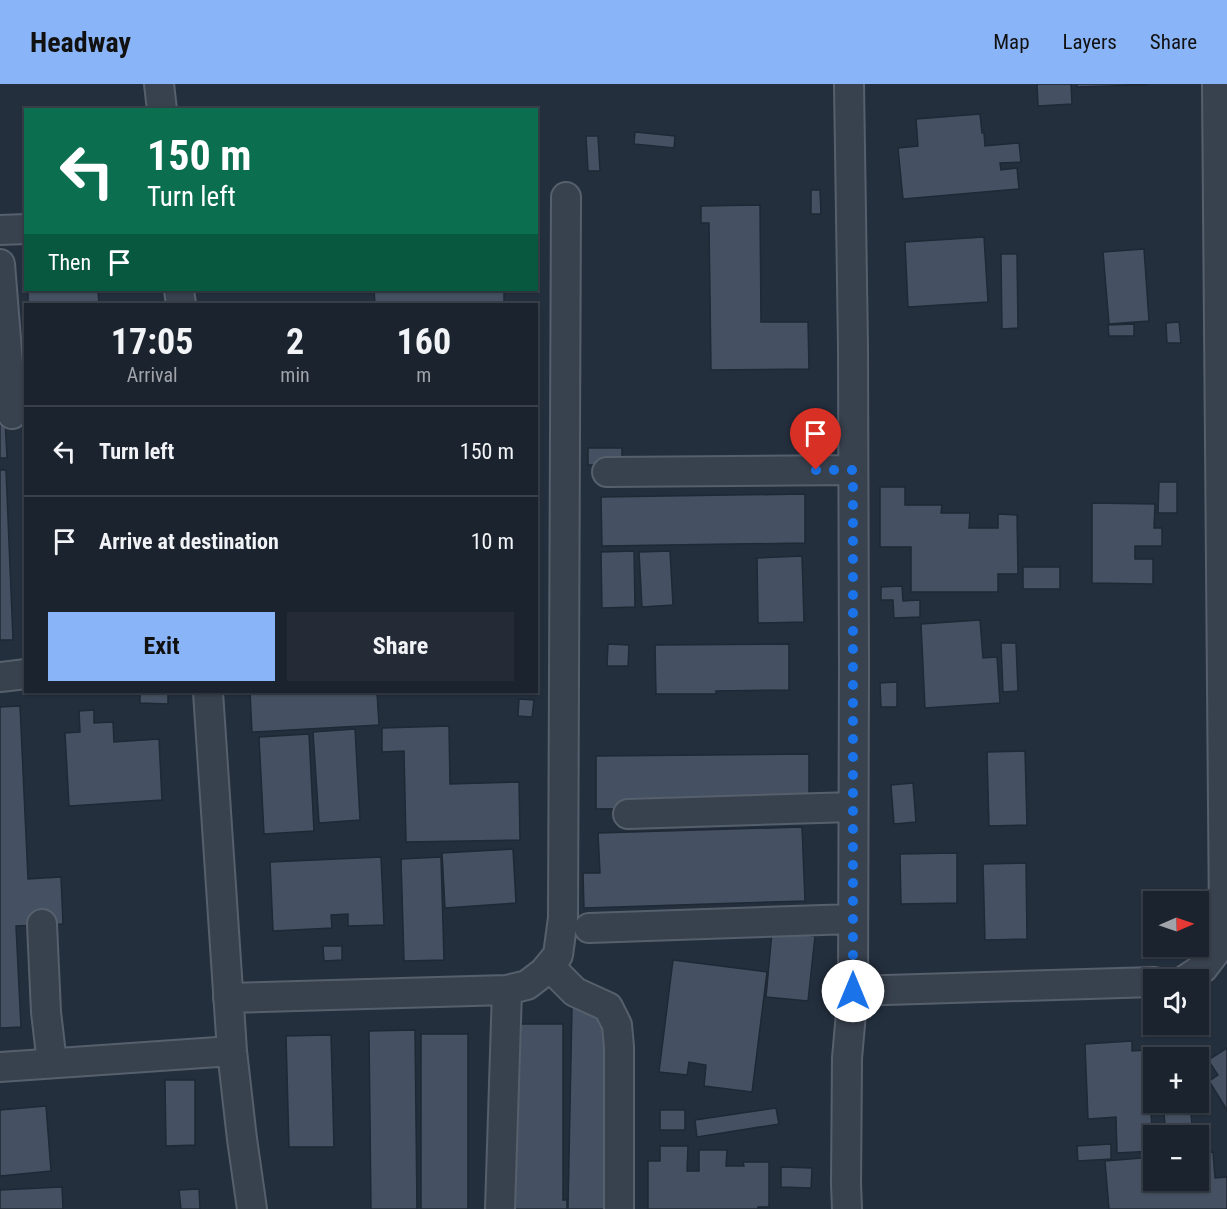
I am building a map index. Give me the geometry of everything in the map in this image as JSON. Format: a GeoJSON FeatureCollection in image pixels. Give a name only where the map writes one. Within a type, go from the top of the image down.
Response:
{"type":"FeatureCollection","features":[{"type":"Feature","properties":{"kind":"street"},"geometry":{"type":"LineString","coordinates":[[159,84],[162,108]]}},
{"type":"Feature","properties":{"kind":"street"},"geometry":{"type":"LineString","coordinates":[[848,1209],[846,1184],[847,1058],[853,991],[853,470],[849,84]]}},
{"type":"Feature","properties":{"kind":"street"},"geometry":{"type":"LineString","coordinates":[[1202,969],[1216,951],[1224,925],[1217,84]]}},
{"type":"Feature","properties":{"kind":"street"},"geometry":{"type":"LineString","coordinates":[[228,998],[507,990],[527,985],[544,972],[558,955],[564,918],[566,197]]}},
{"type":"Feature","properties":{"kind":"street"},"geometry":{"type":"LineString","coordinates":[[0,230],[24,229]]}},
{"type":"Feature","properties":{"kind":"street"},"geometry":{"type":"LineString","coordinates":[[0,264],[12,414]]}},
{"type":"Feature","properties":{"kind":"street"},"geometry":{"type":"LineString","coordinates":[[607,472],[853,470]]}},
{"type":"Feature","properties":{"kind":"street"},"geometry":{"type":"LineString","coordinates":[[0,677],[24,674]]}},
{"type":"Feature","properties":{"kind":"street"},"geometry":{"type":"LineString","coordinates":[[208,693],[232,1051],[252,1209]]}},
{"type":"Feature","properties":{"kind":"street"},"geometry":{"type":"LineString","coordinates":[[628,814],[853,807]]}},
{"type":"Feature","properties":{"kind":"street"},"geometry":{"type":"LineString","coordinates":[[589,928],[853,919]]}},
{"type":"Feature","properties":{"kind":"street"},"geometry":{"type":"LineString","coordinates":[[42,924],[46,1012],[52,1063]]}},
{"type":"Feature","properties":{"kind":"street"},"geometry":{"type":"LineString","coordinates":[[549,966],[575,992],[608,1007],[617,1025],[619,1209]]}},
{"type":"Feature","properties":{"kind":"street"},"geometry":{"type":"LineString","coordinates":[[853,991],[1143,982]]}},
{"type":"Feature","properties":{"kind":"street"},"geometry":{"type":"LineString","coordinates":[[500,1209],[507,990]]}},
{"type":"Feature","properties":{"kind":"street"},"geometry":{"type":"LineString","coordinates":[[0,1067],[232,1051]]}},
{"type":"Feature","properties":{"kind":"building"},"geometry":{"type":"Polygon","coordinates":[[[1037,84],[1071,84],[1072,104],[1038,106],[1037,84]]]}},
{"type":"Feature","properties":{"kind":"building"},"geometry":{"type":"Polygon","coordinates":[[[1077,84],[1146,84],[1147,85],[1077,87],[1077,84]]]}},
{"type":"Feature","properties":{"kind":"building"},"geometry":{"type":"Polygon","coordinates":[[[980,114],[985,146],[1019,143],[1021,162],[1000,163],[1001,170],[1017,168],[1019,189],[903,199],[898,148],[918,146],[916,119],[980,114]]]}},
{"type":"Feature","properties":{"kind":"building"},"geometry":{"type":"Polygon","coordinates":[[[635,132],[675,136],[674,148],[634,144],[635,132]]]}},
{"type":"Feature","properties":{"kind":"building"},"geometry":{"type":"Polygon","coordinates":[[[586,136],[598,136],[600,171],[588,171],[586,136]]]}},
{"type":"Feature","properties":{"kind":"building"},"geometry":{"type":"Polygon","coordinates":[[[811,190],[820,190],[821,214],[811,214],[811,190]]]}},
{"type":"Feature","properties":{"kind":"building"},"geometry":{"type":"Polygon","coordinates":[[[760,205],[761,322],[808,322],[809,369],[711,370],[709,223],[701,223],[701,206],[760,205]]]}},
{"type":"Feature","properties":{"kind":"building"},"geometry":{"type":"Polygon","coordinates":[[[984,237],[988,302],[908,307],[905,242],[984,237]]]}},
{"type":"Feature","properties":{"kind":"building"},"geometry":{"type":"Polygon","coordinates":[[[1144,249],[1149,321],[1109,324],[1103,252],[1144,249]]]}},
{"type":"Feature","properties":{"kind":"building"},"geometry":{"type":"Polygon","coordinates":[[[1001,254],[1017,254],[1018,328],[1002,329],[1001,254]]]}},
{"type":"Feature","properties":{"kind":"building"},"geometry":{"type":"Polygon","coordinates":[[[28,291],[98,291],[99,303],[28,303],[28,291]]]}},
{"type":"Feature","properties":{"kind":"building"},"geometry":{"type":"Polygon","coordinates":[[[374,291],[504,291],[504,303],[375,303],[374,291]]]}},
{"type":"Feature","properties":{"kind":"building"},"geometry":{"type":"Polygon","coordinates":[[[1179,322],[1181,343],[1167,343],[1166,323],[1179,322]]]}},
{"type":"Feature","properties":{"kind":"building"},"geometry":{"type":"Polygon","coordinates":[[[1134,324],[1134,336],[1109,336],[1108,325],[1134,324]]]}},
{"type":"Feature","properties":{"kind":"building"},"geometry":{"type":"Polygon","coordinates":[[[0,354],[2,360],[7,458],[0,458],[0,354]]]}},
{"type":"Feature","properties":{"kind":"building"},"geometry":{"type":"Polygon","coordinates":[[[588,448],[622,448],[622,464],[588,465],[588,448]]]}},
{"type":"Feature","properties":{"kind":"building"},"geometry":{"type":"Polygon","coordinates":[[[0,470],[6,470],[13,640],[0,640],[0,470]]]}},
{"type":"Feature","properties":{"kind":"building"},"geometry":{"type":"Polygon","coordinates":[[[1159,482],[1177,482],[1177,513],[1158,513],[1159,482]]]}},
{"type":"Feature","properties":{"kind":"building"},"geometry":{"type":"Polygon","coordinates":[[[880,487],[905,487],[905,505],[942,505],[941,513],[970,513],[969,528],[998,528],[998,514],[1017,515],[1018,574],[998,574],[998,592],[911,592],[911,547],[880,547],[880,487]]]}},
{"type":"Feature","properties":{"kind":"building"},"geometry":{"type":"Polygon","coordinates":[[[805,494],[805,543],[602,546],[601,497],[805,494]]]}},
{"type":"Feature","properties":{"kind":"building"},"geometry":{"type":"Polygon","coordinates":[[[1092,503],[1155,504],[1154,528],[1162,528],[1162,546],[1135,546],[1135,559],[1153,559],[1153,584],[1092,583],[1092,503]]]}},
{"type":"Feature","properties":{"kind":"building"},"geometry":{"type":"Polygon","coordinates":[[[634,551],[635,607],[602,608],[601,552],[634,551]]]}},
{"type":"Feature","properties":{"kind":"building"},"geometry":{"type":"Polygon","coordinates":[[[670,551],[673,605],[642,607],[639,552],[670,551]]]}},
{"type":"Feature","properties":{"kind":"building"},"geometry":{"type":"Polygon","coordinates":[[[802,556],[804,622],[758,623],[757,558],[802,556]]]}},
{"type":"Feature","properties":{"kind":"building"},"geometry":{"type":"Polygon","coordinates":[[[1023,567],[1060,567],[1060,589],[1023,589],[1023,567]]]}},
{"type":"Feature","properties":{"kind":"building"},"geometry":{"type":"Polygon","coordinates":[[[902,586],[903,601],[920,600],[920,617],[894,618],[893,600],[881,600],[881,587],[902,586]]]}},
{"type":"Feature","properties":{"kind":"building"},"geometry":{"type":"Polygon","coordinates":[[[980,620],[983,658],[997,657],[1000,703],[925,708],[921,624],[980,620]]]}},
{"type":"Feature","properties":{"kind":"building"},"geometry":{"type":"Polygon","coordinates":[[[1001,643],[1016,643],[1018,691],[1003,692],[1001,643]]]}},
{"type":"Feature","properties":{"kind":"building"},"geometry":{"type":"Polygon","coordinates":[[[608,644],[629,645],[628,666],[607,666],[608,644]]]}},
{"type":"Feature","properties":{"kind":"building"},"geometry":{"type":"Polygon","coordinates":[[[789,644],[789,690],[716,691],[716,694],[656,694],[655,645],[789,644]]]}},
{"type":"Feature","properties":{"kind":"building"},"geometry":{"type":"Polygon","coordinates":[[[897,682],[897,707],[881,707],[880,683],[897,682]]]}},
{"type":"Feature","properties":{"kind":"building"},"geometry":{"type":"Polygon","coordinates":[[[140,693],[168,693],[168,704],[140,703],[140,693]]]}},
{"type":"Feature","properties":{"kind":"building"},"geometry":{"type":"Polygon","coordinates":[[[250,693],[377,693],[379,725],[252,732],[250,693]]]}},
{"type":"Feature","properties":{"kind":"building"},"geometry":{"type":"Polygon","coordinates":[[[519,699],[534,700],[532,717],[518,716],[519,699]]]}},
{"type":"Feature","properties":{"kind":"building"},"geometry":{"type":"Polygon","coordinates":[[[20,706],[28,879],[61,877],[63,924],[16,926],[21,1027],[0,1028],[0,707],[20,706]]]}},
{"type":"Feature","properties":{"kind":"building"},"geometry":{"type":"Polygon","coordinates":[[[94,710],[94,723],[113,722],[114,742],[159,739],[162,800],[69,806],[65,733],[80,732],[79,711],[94,710]]]}},
{"type":"Feature","properties":{"kind":"building"},"geometry":{"type":"Polygon","coordinates":[[[449,726],[450,784],[519,782],[520,840],[406,842],[404,751],[382,752],[382,728],[449,726]]]}},
{"type":"Feature","properties":{"kind":"building"},"geometry":{"type":"Polygon","coordinates":[[[355,729],[360,820],[319,823],[313,732],[355,729]]]}},
{"type":"Feature","properties":{"kind":"building"},"geometry":{"type":"Polygon","coordinates":[[[309,734],[314,831],[264,834],[259,737],[309,734]]]}},
{"type":"Feature","properties":{"kind":"building"},"geometry":{"type":"Polygon","coordinates":[[[1025,751],[1027,825],[989,826],[987,752],[1025,751]]]}},
{"type":"Feature","properties":{"kind":"building"},"geometry":{"type":"Polygon","coordinates":[[[809,754],[809,807],[596,809],[596,756],[809,754]]]}},
{"type":"Feature","properties":{"kind":"building"},"geometry":{"type":"Polygon","coordinates":[[[913,783],[916,822],[894,824],[891,785],[913,783]]]}},
{"type":"Feature","properties":{"kind":"building"},"geometry":{"type":"Polygon","coordinates":[[[802,827],[805,901],[584,908],[583,873],[600,873],[598,833],[802,827]]]}},
{"type":"Feature","properties":{"kind":"building"},"geometry":{"type":"Polygon","coordinates":[[[513,849],[516,903],[445,908],[442,853],[513,849]]]}},
{"type":"Feature","properties":{"kind":"building"},"geometry":{"type":"Polygon","coordinates":[[[957,853],[957,903],[901,904],[900,854],[957,853]]]}},
{"type":"Feature","properties":{"kind":"building"},"geometry":{"type":"Polygon","coordinates":[[[381,857],[384,925],[348,926],[348,914],[331,915],[332,928],[273,931],[270,862],[381,857]]]}},
{"type":"Feature","properties":{"kind":"building"},"geometry":{"type":"Polygon","coordinates":[[[441,857],[444,960],[404,961],[401,859],[441,857]]]}},
{"type":"Feature","properties":{"kind":"building"},"geometry":{"type":"Polygon","coordinates":[[[1026,863],[1027,939],[985,940],[983,864],[1026,863]]]}},
{"type":"Feature","properties":{"kind":"building"},"geometry":{"type":"Polygon","coordinates":[[[772,932],[815,936],[808,1001],[766,997],[772,932]]]}},
{"type":"Feature","properties":{"kind":"building"},"geometry":{"type":"Polygon","coordinates":[[[323,946],[342,946],[342,960],[324,961],[323,946]]]}},
{"type":"Feature","properties":{"kind":"building"},"geometry":{"type":"Polygon","coordinates":[[[673,960],[767,972],[752,1092],[704,1086],[706,1065],[689,1062],[687,1075],[659,1072],[673,960]]]}},
{"type":"Feature","properties":{"kind":"building"},"geometry":{"type":"Polygon","coordinates":[[[570,1000],[618,1001],[615,1209],[568,1209],[572,1007],[570,1008],[570,1000]]]}},
{"type":"Feature","properties":{"kind":"building"},"geometry":{"type":"Polygon","coordinates":[[[508,1024],[563,1024],[563,1200],[567,1200],[567,1209],[508,1209],[508,1024]]]}},
{"type":"Feature","properties":{"kind":"building"},"geometry":{"type":"Polygon","coordinates":[[[415,1030],[417,1209],[371,1209],[369,1031],[415,1030]]]}},
{"type":"Feature","properties":{"kind":"building"},"geometry":{"type":"Polygon","coordinates":[[[421,1034],[468,1034],[468,1209],[421,1209],[421,1034]]]}},
{"type":"Feature","properties":{"kind":"building"},"geometry":{"type":"Polygon","coordinates":[[[331,1035],[334,1147],[289,1147],[286,1036],[331,1035]]]}},
{"type":"Feature","properties":{"kind":"building"},"geometry":{"type":"Polygon","coordinates":[[[1132,1041],[1132,1051],[1143,1050],[1143,1113],[1151,1113],[1152,1125],[1143,1125],[1143,1152],[1117,1153],[1116,1117],[1088,1119],[1085,1044],[1132,1041]]]}},
{"type":"Feature","properties":{"kind":"building"},"geometry":{"type":"Polygon","coordinates":[[[1227,1048],[1227,1110],[1209,1081],[1218,1075],[1209,1059],[1227,1048]]]}},
{"type":"Feature","properties":{"kind":"building"},"geometry":{"type":"Polygon","coordinates":[[[165,1080],[195,1080],[195,1145],[166,1146],[165,1080]]]}},
{"type":"Feature","properties":{"kind":"building"},"geometry":{"type":"Polygon","coordinates":[[[46,1106],[51,1171],[0,1176],[0,1110],[46,1106]]]}},
{"type":"Feature","properties":{"kind":"building"},"geometry":{"type":"Polygon","coordinates":[[[776,1108],[779,1124],[697,1137],[695,1120],[776,1108]]]}},
{"type":"Feature","properties":{"kind":"building"},"geometry":{"type":"Polygon","coordinates":[[[660,1110],[685,1110],[685,1130],[660,1130],[660,1110]]]}},
{"type":"Feature","properties":{"kind":"building"},"geometry":{"type":"Polygon","coordinates":[[[1164,1113],[1191,1113],[1192,1125],[1165,1125],[1164,1113]]]}},
{"type":"Feature","properties":{"kind":"building"},"geometry":{"type":"Polygon","coordinates":[[[1111,1144],[1111,1159],[1078,1161],[1077,1146],[1111,1144]]]}},
{"type":"Feature","properties":{"kind":"building"},"geometry":{"type":"Polygon","coordinates":[[[660,1146],[688,1146],[687,1171],[699,1171],[699,1150],[727,1150],[726,1166],[744,1166],[743,1162],[769,1162],[769,1207],[758,1207],[758,1209],[648,1209],[648,1161],[660,1161],[660,1146]]]}},
{"type":"Feature","properties":{"kind":"building"},"geometry":{"type":"Polygon","coordinates":[[[1209,1152],[1213,1152],[1215,1178],[1227,1177],[1227,1209],[1109,1209],[1105,1161],[1143,1158],[1143,1191],[1209,1191],[1209,1152]]]}},
{"type":"Feature","properties":{"kind":"building"},"geometry":{"type":"Polygon","coordinates":[[[781,1167],[812,1168],[811,1188],[781,1187],[781,1167]]]}},
{"type":"Feature","properties":{"kind":"building"},"geometry":{"type":"Polygon","coordinates":[[[62,1187],[63,1209],[0,1209],[0,1190],[62,1187]]]}},
{"type":"Feature","properties":{"kind":"building"},"geometry":{"type":"Polygon","coordinates":[[[199,1189],[200,1209],[181,1209],[179,1190],[199,1189]]]}},
{"type":"Feature","properties":{"kind":"route"},"geometry":{"type":"LineString","coordinates":[[816,470],[853,470],[853,991]]}}]}
